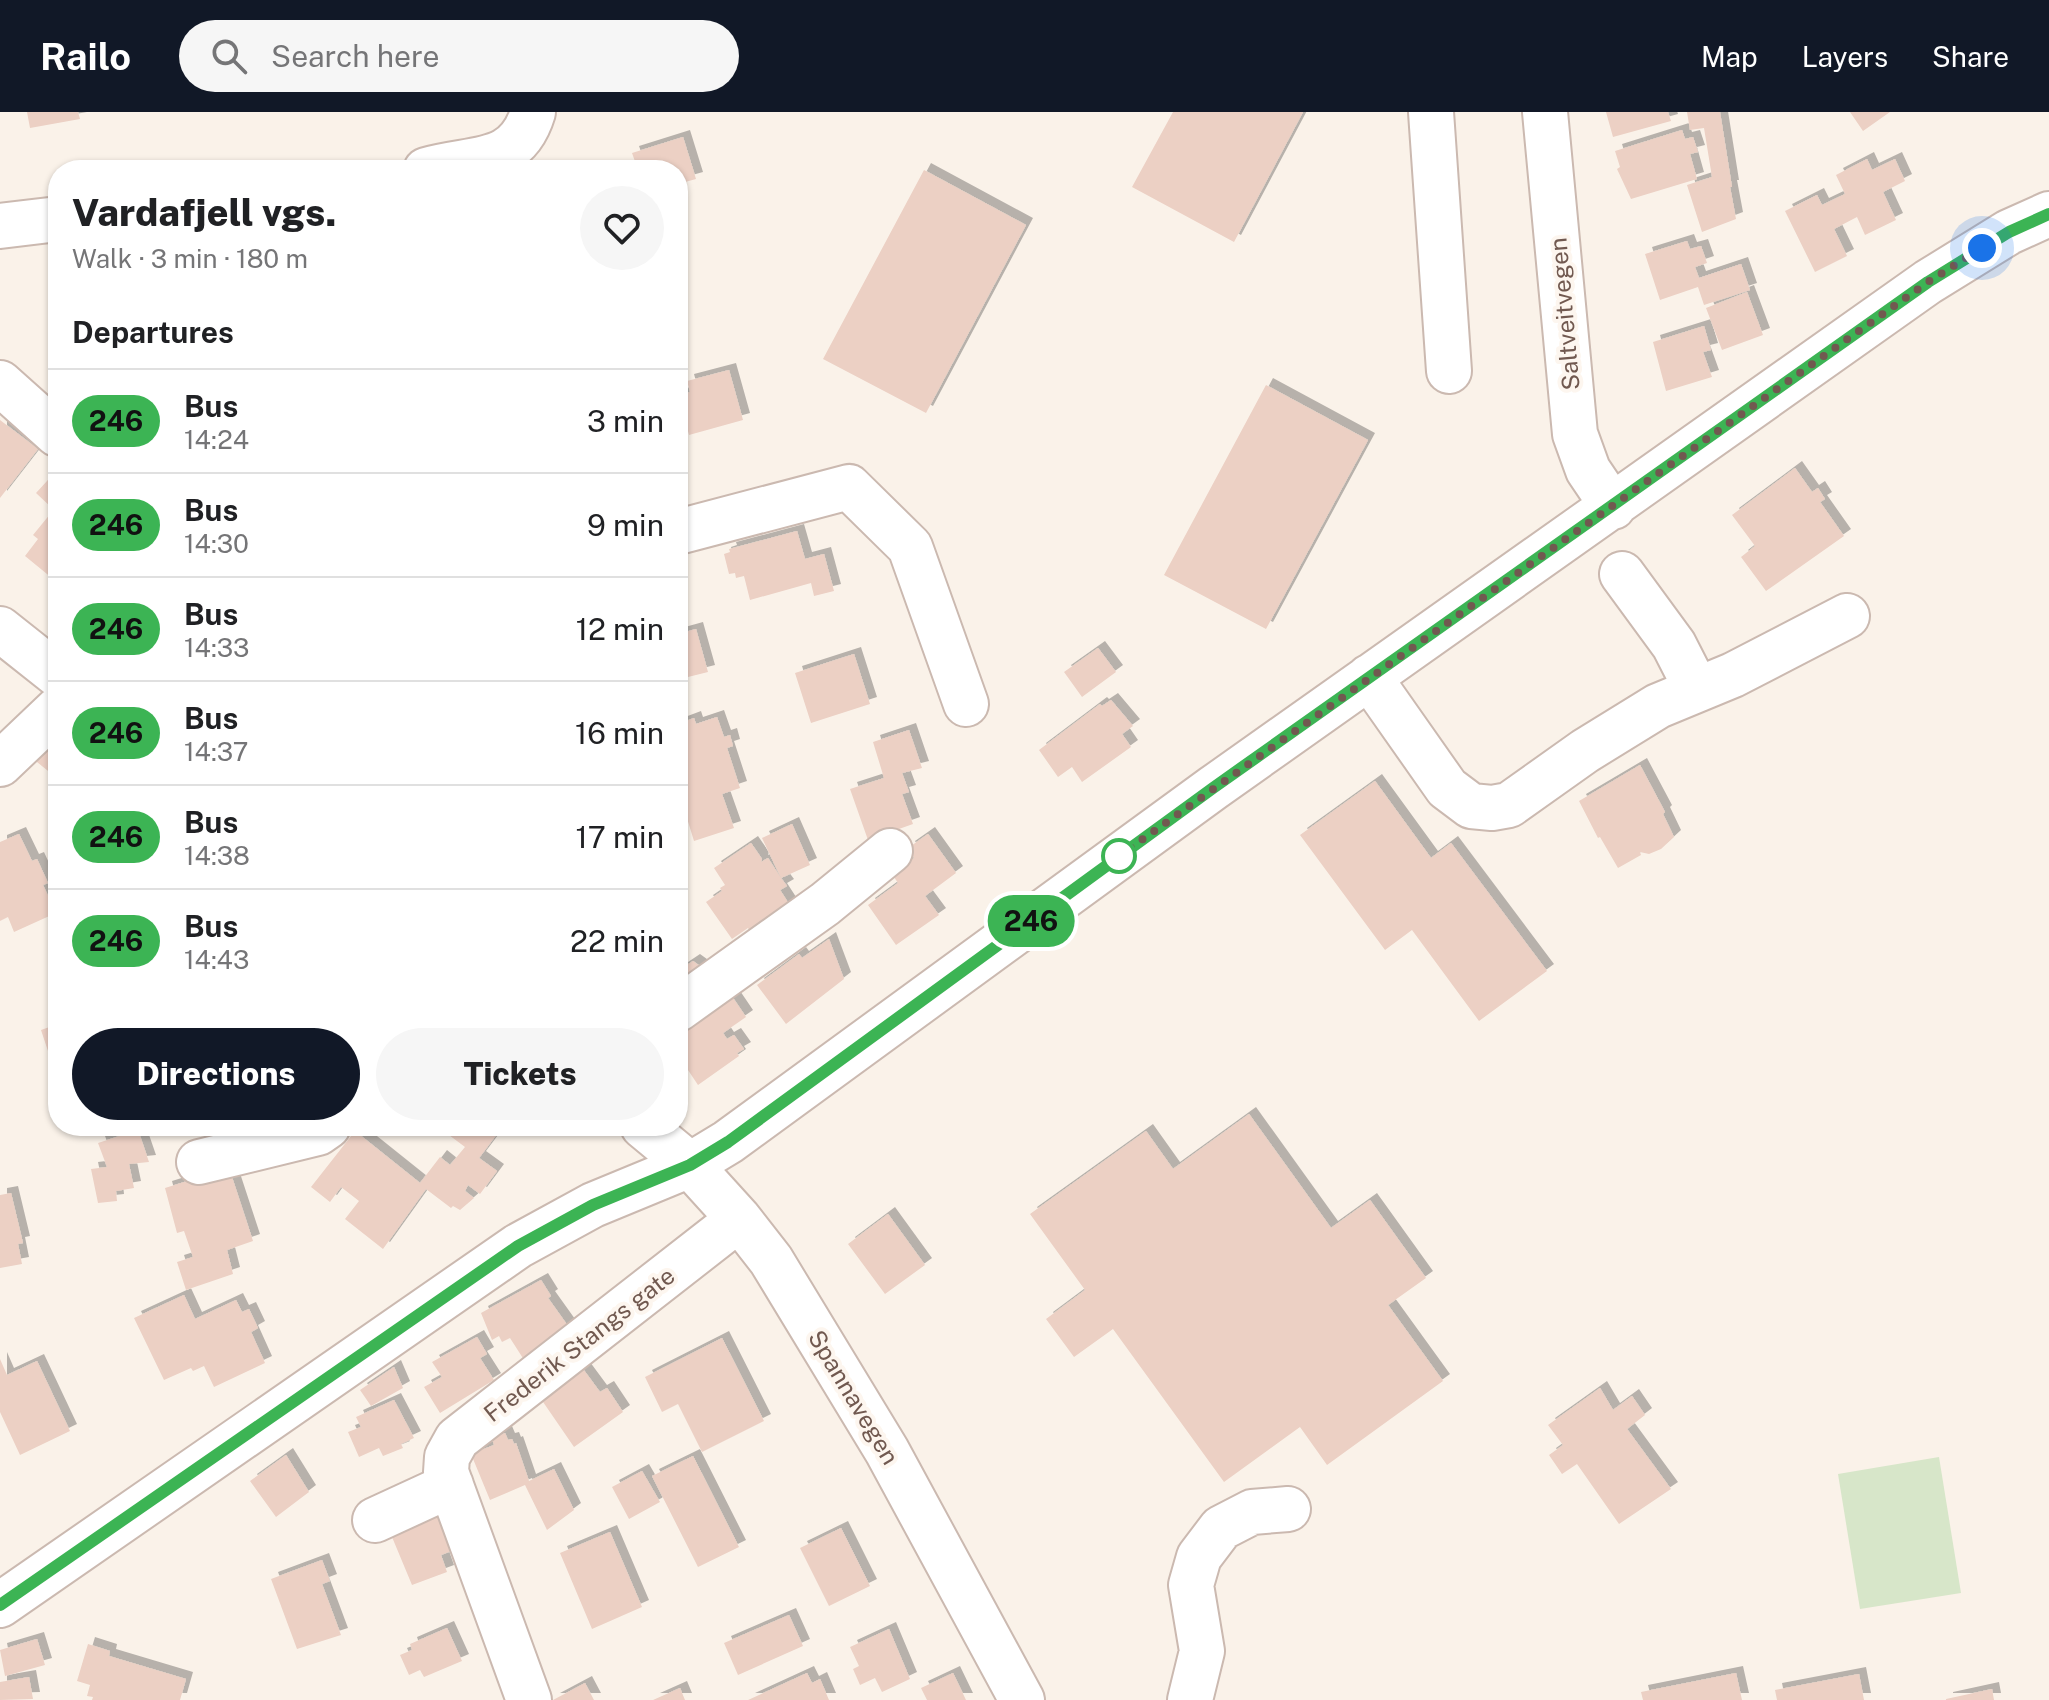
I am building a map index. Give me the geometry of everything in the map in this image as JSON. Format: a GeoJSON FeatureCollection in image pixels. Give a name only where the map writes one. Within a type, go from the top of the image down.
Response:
{"type":"FeatureCollection","features":[{"type":"Feature","properties":{"kind":"street"},"geometry":{"type":"LineString","coordinates":[[474,160],[495,157],[518,144],[533,112]]}},
{"type":"Feature","properties":{"kind":"street"},"geometry":{"type":"LineString","coordinates":[[1431,112],[1449,371]]}},
{"type":"Feature","properties":{"kind":"street","name":"Saltveitvegen"},"geometry":{"type":"LineString","coordinates":[[1545,112],[1575,434],[1588,470],[1613,507]]}},
{"type":"Feature","properties":{"kind":"street"},"geometry":{"type":"LineString","coordinates":[[0,1605],[518,1246],[593,1205],[690,1165],[728,1142],[1369,677],[1928,282],[2009,232],[2049,214]]}},
{"type":"Feature","properties":{"kind":"street"},"geometry":{"type":"LineString","coordinates":[[0,226],[48,220]]}},
{"type":"Feature","properties":{"kind":"street"},"geometry":{"type":"LineString","coordinates":[[0,383],[48,426]]}},
{"type":"Feature","properties":{"kind":"street"},"geometry":{"type":"LineString","coordinates":[[688,529],[849,487],[910,547],[966,704]]}},
{"type":"Feature","properties":{"kind":"street"},"geometry":{"type":"LineString","coordinates":[[1622,574],[1674,645],[1697,690]]}},
{"type":"Feature","properties":{"kind":"street"},"geometry":{"type":"LineString","coordinates":[[1369,677],[1447,788],[1471,806],[1492,808],[1509,805],[1658,706],[1733,675],[1847,616]]}},
{"type":"Feature","properties":{"kind":"street"},"geometry":{"type":"LineString","coordinates":[[0,629],[48,667]]}},
{"type":"Feature","properties":{"kind":"street"},"geometry":{"type":"LineString","coordinates":[[0,764],[48,718]]}},
{"type":"Feature","properties":{"kind":"street"},"geometry":{"type":"LineString","coordinates":[[688,1002],[825,904],[890,851]]}},
{"type":"Feature","properties":{"kind":"street"},"geometry":{"type":"LineString","coordinates":[[199,1162],[306,1136]]}},
{"type":"Feature","properties":{"kind":"street","name":"Spannavegen"},"geometry":{"type":"LineString","coordinates":[[655,1136],[690,1165],[771,1260],[887,1451],[1022,1700]]}},
{"type":"Feature","properties":{"kind":"street","name":"Frederik Stangs gate"},"geometry":{"type":"LineString","coordinates":[[529,1700],[446,1472],[447,1457],[457,1439],[739,1219]]}},
{"type":"Feature","properties":{"kind":"street"},"geometry":{"type":"LineString","coordinates":[[375,1520],[451,1485]]}},
{"type":"Feature","properties":{"kind":"street"},"geometry":{"type":"LineString","coordinates":[[1190,1700],[1202,1651],[1191,1585],[1199,1557],[1221,1528],[1252,1512],[1288,1509]]}},
{"type":"Feature","properties":{"kind":"green space"},"geometry":{"type":"Polygon","coordinates":[[[1939,1457],[1961,1593],[1860,1609],[1838,1474],[1939,1457]]]}},
{"type":"Feature","properties":{"kind":"building"},"geometry":{"type":"Polygon","coordinates":[[[27,112],[78,112],[80,119],[30,128],[27,112]]]}},
{"type":"Feature","properties":{"kind":"building"},"geometry":{"type":"Polygon","coordinates":[[[1173,112],[1303,112],[1234,242],[1132,187],[1173,112]]]}},
{"type":"Feature","properties":{"kind":"building"},"geometry":{"type":"Polygon","coordinates":[[[1606,112],[1668,112],[1671,121],[1613,137],[1606,112]]]}},
{"type":"Feature","properties":{"kind":"building"},"geometry":{"type":"Polygon","coordinates":[[[1687,112],[1720,112],[1736,219],[1702,232],[1687,185],[1712,177],[1704,128],[1690,130],[1687,112]]]}},
{"type":"Feature","properties":{"kind":"building"},"geometry":{"type":"Polygon","coordinates":[[[1850,112],[1890,112],[1863,131],[1850,112]]]}},
{"type":"Feature","properties":{"kind":"building"},"geometry":{"type":"Polygon","coordinates":[[[1682,130],[1685,139],[1693,137],[1698,152],[1690,154],[1697,179],[1631,199],[1617,169],[1620,167],[1615,151],[1682,130]]]}},
{"type":"Feature","properties":{"kind":"building"},"geometry":{"type":"Polygon","coordinates":[[[683,137],[696,179],[688,181],[688,160],[634,160],[632,153],[683,137]]]}},
{"type":"Feature","properties":{"kind":"building"},"geometry":{"type":"Polygon","coordinates":[[[1867,159],[1872,170],[1895,159],[1905,181],[1883,192],[1896,220],[1865,235],[1857,217],[1834,229],[1847,256],[1815,272],[1785,211],[1817,195],[1822,205],[1845,194],[1836,175],[1867,159]]]}},
{"type":"Feature","properties":{"kind":"building"},"geometry":{"type":"Polygon","coordinates":[[[924,170],[1026,225],[926,413],[823,359],[924,170]]]}},
{"type":"Feature","properties":{"kind":"building"},"geometry":{"type":"Polygon","coordinates":[[[1687,241],[1690,249],[1701,246],[1707,263],[1695,267],[1699,278],[1741,264],[1750,290],[1704,305],[1698,287],[1660,300],[1645,254],[1687,241]]]}},
{"type":"Feature","properties":{"kind":"building"},"geometry":{"type":"Polygon","coordinates":[[[1747,292],[1763,335],[1722,350],[1706,308],[1747,292]]]}},
{"type":"Feature","properties":{"kind":"building"},"geometry":{"type":"Polygon","coordinates":[[[1704,326],[1711,350],[1703,352],[1712,377],[1666,391],[1653,342],[1704,326]]]}},
{"type":"Feature","properties":{"kind":"building"},"geometry":{"type":"Polygon","coordinates":[[[729,370],[743,420],[689,435],[688,381],[729,370]]]}},
{"type":"Feature","properties":{"kind":"building"},"geometry":{"type":"Polygon","coordinates":[[[1266,385],[1368,440],[1266,629],[1164,575],[1266,385]]]}},
{"type":"Feature","properties":{"kind":"building"},"geometry":{"type":"Polygon","coordinates":[[[0,420],[38,449],[0,498],[0,420]]]}},
{"type":"Feature","properties":{"kind":"building"},"geometry":{"type":"Polygon","coordinates":[[[1795,468],[1812,492],[1818,488],[1825,499],[1820,502],[1844,536],[1766,591],[1741,557],[1755,546],[1732,515],[1795,468]]]}},
{"type":"Feature","properties":{"kind":"building"},"geometry":{"type":"Polygon","coordinates":[[[48,480],[48,504],[36,493],[48,480]]]}},
{"type":"Feature","properties":{"kind":"building"},"geometry":{"type":"Polygon","coordinates":[[[48,517],[48,575],[25,556],[38,539],[33,535],[48,517]]]}},
{"type":"Feature","properties":{"kind":"building"},"geometry":{"type":"Polygon","coordinates":[[[797,531],[805,559],[824,554],[834,591],[814,596],[811,583],[750,600],[744,576],[736,578],[735,573],[729,574],[724,554],[730,552],[729,549],[797,531]]]}},
{"type":"Feature","properties":{"kind":"building"},"geometry":{"type":"Polygon","coordinates":[[[696,629],[708,672],[688,677],[688,631],[696,629]]]}},
{"type":"Feature","properties":{"kind":"building"},"geometry":{"type":"Polygon","coordinates":[[[1098,648],[1116,672],[1082,697],[1064,672],[1098,648]]]}},
{"type":"Feature","properties":{"kind":"building"},"geometry":{"type":"Polygon","coordinates":[[[854,654],[870,704],[811,723],[795,673],[854,654]]]}},
{"type":"Feature","properties":{"kind":"building"},"geometry":{"type":"Polygon","coordinates":[[[1111,700],[1133,726],[1122,734],[1131,747],[1082,782],[1072,767],[1058,777],[1039,750],[1100,704],[1102,706],[1111,700]]]}},
{"type":"Feature","properties":{"kind":"building"},"geometry":{"type":"Polygon","coordinates":[[[717,717],[724,737],[730,735],[733,746],[727,748],[740,788],[722,794],[734,828],[694,841],[688,822],[688,720],[694,718],[696,724],[717,717]]]}},
{"type":"Feature","properties":{"kind":"building"},"geometry":{"type":"Polygon","coordinates":[[[909,730],[922,768],[902,773],[909,792],[902,794],[913,824],[868,840],[850,789],[884,778],[873,742],[909,730]]]}},
{"type":"Feature","properties":{"kind":"building"},"geometry":{"type":"Polygon","coordinates":[[[48,738],[48,771],[32,758],[48,738]]]}},
{"type":"Feature","properties":{"kind":"building"},"geometry":{"type":"Polygon","coordinates":[[[1640,765],[1665,812],[1663,814],[1674,837],[1661,849],[1649,854],[1640,852],[1641,855],[1618,868],[1579,801],[1640,765]]]}},
{"type":"Feature","properties":{"kind":"building"},"geometry":{"type":"Polygon","coordinates":[[[1375,781],[1431,858],[1451,843],[1547,971],[1479,1021],[1412,930],[1385,950],[1300,835],[1375,781]]]}},
{"type":"Feature","properties":{"kind":"building"},"geometry":{"type":"Polygon","coordinates":[[[792,824],[810,865],[781,878],[762,838],[792,824]]]}},
{"type":"Feature","properties":{"kind":"building"},"geometry":{"type":"Polygon","coordinates":[[[19,834],[32,861],[37,859],[48,883],[43,885],[48,896],[48,917],[14,932],[8,917],[0,921],[0,842],[19,834]]]}},
{"type":"Feature","properties":{"kind":"building"},"geometry":{"type":"Polygon","coordinates":[[[928,834],[956,873],[925,896],[939,915],[896,945],[868,905],[898,883],[892,874],[914,858],[908,848],[928,834]]]}},
{"type":"Feature","properties":{"kind":"building"},"geometry":{"type":"Polygon","coordinates":[[[751,843],[761,862],[768,858],[787,886],[780,890],[791,907],[752,934],[748,928],[732,939],[706,902],[722,891],[720,888],[725,885],[714,868],[751,843]]]}},
{"type":"Feature","properties":{"kind":"building"},"geometry":{"type":"Polygon","coordinates":[[[829,939],[844,979],[786,1024],[757,985],[799,954],[802,958],[829,939]]]}},
{"type":"Feature","properties":{"kind":"building"},"geometry":{"type":"Polygon","coordinates":[[[693,961],[711,974],[688,984],[688,964],[693,961]]]}},
{"type":"Feature","properties":{"kind":"building"},"geometry":{"type":"Polygon","coordinates":[[[727,989],[746,1017],[723,1033],[727,1039],[734,1035],[744,1049],[737,1053],[739,1056],[698,1085],[688,1070],[688,1024],[727,989]]]}},
{"type":"Feature","properties":{"kind":"building"},"geometry":{"type":"Polygon","coordinates":[[[48,1028],[48,1051],[41,1030],[48,1028]]]}},
{"type":"Feature","properties":{"kind":"building"},"geometry":{"type":"Polygon","coordinates":[[[1249,1114],[1331,1228],[1370,1200],[1426,1278],[1388,1305],[1443,1381],[1327,1465],[1300,1427],[1224,1482],[1113,1329],[1074,1357],[1046,1319],[1085,1290],[1030,1214],[1146,1131],[1173,1169],[1249,1114]]]}},
{"type":"Feature","properties":{"kind":"building"},"geometry":{"type":"Polygon","coordinates":[[[120,1136],[140,1136],[149,1162],[129,1164],[134,1188],[116,1191],[117,1201],[98,1203],[91,1169],[107,1167],[98,1143],[120,1136]]]}},
{"type":"Feature","properties":{"kind":"building"},"geometry":{"type":"Polygon","coordinates":[[[351,1136],[361,1136],[420,1183],[440,1157],[450,1165],[465,1147],[450,1136],[496,1136],[479,1158],[497,1171],[480,1194],[468,1185],[465,1191],[474,1198],[460,1210],[451,1208],[426,1189],[383,1249],[345,1219],[359,1201],[341,1187],[330,1202],[311,1187],[351,1136]]]}},
{"type":"Feature","properties":{"kind":"building"},"geometry":{"type":"Polygon","coordinates":[[[229,1168],[253,1241],[227,1250],[233,1274],[186,1290],[177,1262],[193,1257],[184,1231],[177,1233],[165,1188],[229,1168]]]}},
{"type":"Feature","properties":{"kind":"building"},"geometry":{"type":"Polygon","coordinates":[[[11,1193],[23,1243],[18,1244],[22,1264],[0,1268],[0,1195],[11,1193]]]}},
{"type":"Feature","properties":{"kind":"building"},"geometry":{"type":"Polygon","coordinates":[[[888,1214],[925,1265],[885,1294],[848,1244],[888,1214]]]}},
{"type":"Feature","properties":{"kind":"building"},"geometry":{"type":"Polygon","coordinates":[[[541,1280],[551,1296],[548,1298],[573,1333],[526,1363],[510,1338],[502,1342],[499,1336],[492,1340],[481,1313],[541,1280]]]}},
{"type":"Feature","properties":{"kind":"building"},"geometry":{"type":"Polygon","coordinates":[[[184,1295],[195,1319],[236,1300],[242,1312],[249,1309],[258,1328],[251,1332],[265,1363],[214,1387],[204,1366],[193,1371],[191,1368],[164,1380],[134,1318],[184,1295]]]}},
{"type":"Feature","properties":{"kind":"building"},"geometry":{"type":"Polygon","coordinates":[[[477,1337],[487,1354],[480,1358],[494,1380],[440,1413],[424,1387],[442,1377],[432,1362],[477,1337]]]}},
{"type":"Feature","properties":{"kind":"building"},"geometry":{"type":"Polygon","coordinates":[[[722,1338],[764,1421],[702,1452],[678,1404],[662,1412],[645,1377],[722,1338]]]}},
{"type":"Feature","properties":{"kind":"building"},"geometry":{"type":"Polygon","coordinates":[[[0,1359],[7,1375],[37,1361],[70,1431],[20,1455],[0,1412],[0,1359]]]}},
{"type":"Feature","properties":{"kind":"building"},"geometry":{"type":"Polygon","coordinates":[[[394,1367],[403,1388],[371,1406],[360,1390],[394,1367]]]}},
{"type":"Feature","properties":{"kind":"building"},"geometry":{"type":"Polygon","coordinates":[[[583,1369],[600,1392],[607,1388],[623,1412],[574,1447],[541,1399],[583,1369]]]}},
{"type":"Feature","properties":{"kind":"building"},"geometry":{"type":"Polygon","coordinates":[[[1600,1388],[1613,1410],[1632,1396],[1645,1415],[1627,1429],[1671,1489],[1619,1524],[1577,1464],[1562,1474],[1549,1455],[1563,1445],[1548,1425],[1600,1388]]]}},
{"type":"Feature","properties":{"kind":"building"},"geometry":{"type":"Polygon","coordinates":[[[394,1400],[414,1438],[401,1444],[403,1448],[383,1456],[379,1448],[359,1457],[348,1432],[361,1427],[356,1417],[394,1400]]]}},
{"type":"Feature","properties":{"kind":"building"},"geometry":{"type":"Polygon","coordinates":[[[505,1433],[508,1440],[516,1443],[529,1481],[554,1469],[574,1510],[547,1530],[525,1485],[490,1500],[471,1454],[494,1445],[492,1439],[505,1433]]]}},
{"type":"Feature","properties":{"kind":"building"},"geometry":{"type":"Polygon","coordinates":[[[286,1455],[309,1492],[276,1517],[250,1481],[286,1455]]]}},
{"type":"Feature","properties":{"kind":"building"},"geometry":{"type":"Polygon","coordinates":[[[693,1456],[739,1547],[698,1567],[652,1476],[693,1456]]]}},
{"type":"Feature","properties":{"kind":"building"},"geometry":{"type":"Polygon","coordinates":[[[642,1471],[660,1502],[629,1519],[612,1487],[642,1471]]]}},
{"type":"Feature","properties":{"kind":"building"},"geometry":{"type":"Polygon","coordinates":[[[438,1506],[454,1550],[441,1555],[447,1572],[412,1585],[387,1525],[438,1506]]]}},
{"type":"Feature","properties":{"kind":"building"},"geometry":{"type":"Polygon","coordinates":[[[841,1528],[870,1586],[829,1606],[800,1548],[841,1528]]]}},
{"type":"Feature","properties":{"kind":"building"},"geometry":{"type":"Polygon","coordinates":[[[610,1532],[642,1607],[592,1629],[560,1553],[610,1532]]]}},
{"type":"Feature","properties":{"kind":"building"},"geometry":{"type":"Polygon","coordinates":[[[322,1560],[330,1581],[322,1584],[341,1635],[297,1649],[271,1579],[322,1560]]]}},
{"type":"Feature","properties":{"kind":"building"},"geometry":{"type":"Polygon","coordinates":[[[789,1615],[803,1646],[738,1675],[724,1643],[789,1615]]]}},
{"type":"Feature","properties":{"kind":"building"},"geometry":{"type":"Polygon","coordinates":[[[447,1628],[462,1661],[424,1677],[420,1670],[409,1675],[400,1655],[412,1650],[410,1644],[447,1628]]]}},
{"type":"Feature","properties":{"kind":"building"},"geometry":{"type":"Polygon","coordinates":[[[889,1629],[910,1679],[882,1692],[875,1678],[860,1685],[853,1669],[859,1666],[850,1647],[889,1629]]]}},
{"type":"Feature","properties":{"kind":"building"},"geometry":{"type":"Polygon","coordinates":[[[37,1639],[45,1665],[5,1676],[0,1650],[37,1639]]]}},
{"type":"Feature","properties":{"kind":"building"},"geometry":{"type":"Polygon","coordinates":[[[88,1644],[110,1651],[109,1656],[186,1679],[180,1700],[92,1700],[93,1697],[87,1696],[90,1685],[77,1681],[88,1644]]]}},
{"type":"Feature","properties":{"kind":"building"},"geometry":{"type":"Polygon","coordinates":[[[807,1673],[812,1683],[820,1679],[829,1700],[748,1700],[807,1673]]]}},
{"type":"Feature","properties":{"kind":"building"},"geometry":{"type":"Polygon","coordinates":[[[953,1673],[966,1700],[927,1700],[921,1688],[953,1673]]]}},
{"type":"Feature","properties":{"kind":"building"},"geometry":{"type":"Polygon","coordinates":[[[1736,1673],[1742,1700],[1643,1700],[1641,1692],[1736,1673]]]}},
{"type":"Feature","properties":{"kind":"building"},"geometry":{"type":"Polygon","coordinates":[[[1859,1674],[1864,1700],[1777,1700],[1775,1690],[1859,1674]]]}},
{"type":"Feature","properties":{"kind":"building"},"geometry":{"type":"Polygon","coordinates":[[[29,1677],[33,1699],[0,1700],[0,1682],[29,1677]]]}},
{"type":"Feature","properties":{"kind":"building"},"geometry":{"type":"Polygon","coordinates":[[[585,1683],[594,1700],[553,1700],[585,1683]]]}},
{"type":"Feature","properties":{"kind":"building"},"geometry":{"type":"Polygon","coordinates":[[[680,1688],[685,1700],[653,1700],[680,1688]]]}},
{"type":"Feature","properties":{"kind":"building"},"geometry":{"type":"Polygon","coordinates":[[[1992,1689],[1994,1700],[1946,1700],[1946,1699],[1992,1689]]]}},
{"type":"Feature","properties":{"kind":"bus line","name":"246"},"geometry":{"type":"LineString","coordinates":[[0,1605],[518,1246],[593,1205],[690,1165],[728,1142],[1213,788],[1928,282],[2009,232],[2049,214]]}},
{"type":"Feature","properties":{"kind":"route"},"geometry":{"type":"LineString","coordinates":[[1119,856],[1928,282],[1982,248]]}}]}
